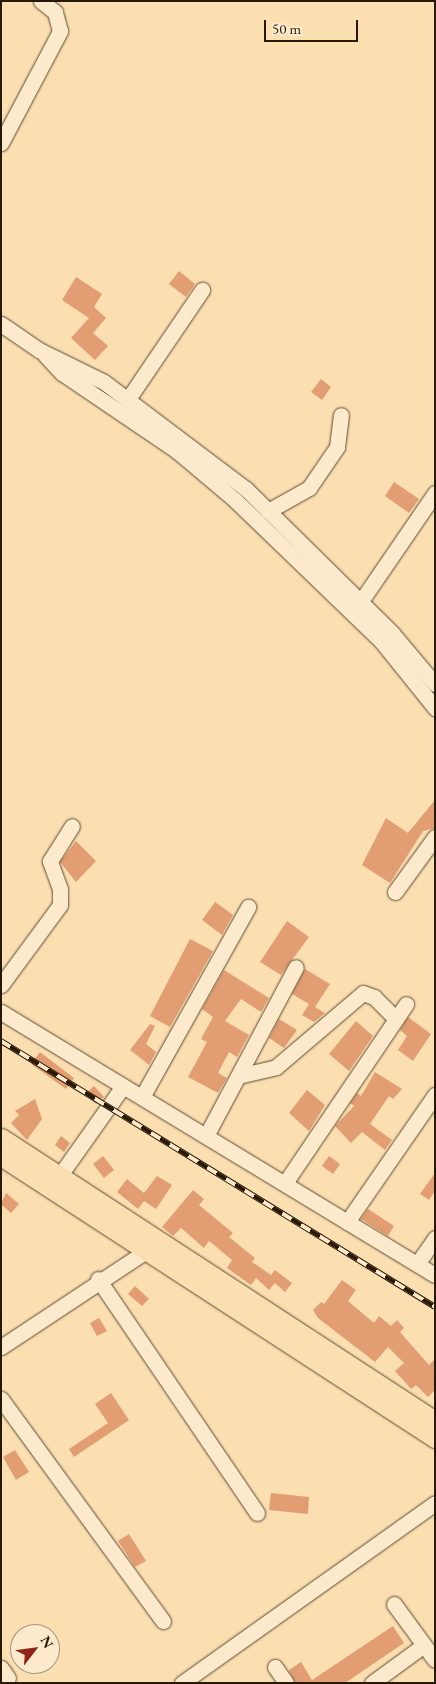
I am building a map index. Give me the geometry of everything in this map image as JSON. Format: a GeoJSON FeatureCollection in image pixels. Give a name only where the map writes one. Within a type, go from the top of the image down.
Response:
{"type":"FeatureCollection","features":[{"type":"Feature","properties":{"kind":"main road"},"geometry":{"type":"LineString","coordinates":[[1,1138],[55,1183],[146,1250],[435,1438]]}},
{"type":"Feature","properties":{"kind":"main road"},"geometry":{"type":"LineString","coordinates":[[1,1156],[55,1183],[435,1421]]}},
{"type":"Feature","properties":{"kind":"street"},"geometry":{"type":"LineString","coordinates":[[1,143],[60,31],[55,12],[41,1]]}},
{"type":"Feature","properties":{"kind":"street"},"geometry":{"type":"LineString","coordinates":[[128,399],[202,290]]}},
{"type":"Feature","properties":{"kind":"street"},"geometry":{"type":"LineString","coordinates":[[1,324],[39,350],[128,399],[186,440],[268,511],[362,601],[435,684]]}},
{"type":"Feature","properties":{"kind":"street"},"geometry":{"type":"LineString","coordinates":[[39,350],[62,373],[177,451],[235,500],[382,642],[435,708]]}},
{"type":"Feature","properties":{"kind":"street"},"geometry":{"type":"LineString","coordinates":[[268,511],[309,488],[337,447],[341,415]]}},
{"type":"Feature","properties":{"kind":"street"},"geometry":{"type":"LineString","coordinates":[[362,601],[435,492]]}},
{"type":"Feature","properties":{"kind":"street"},"geometry":{"type":"LineString","coordinates":[[1,985],[60,905],[60,889],[50,861],[72,826]]}},
{"type":"Feature","properties":{"kind":"street"},"geometry":{"type":"LineString","coordinates":[[395,892],[435,837]]}},
{"type":"Feature","properties":{"kind":"street"},"geometry":{"type":"LineString","coordinates":[[142,1097],[248,907]]}},
{"type":"Feature","properties":{"kind":"street"},"geometry":{"type":"LineString","coordinates":[[206,1136],[296,967]]}},
{"type":"Feature","properties":{"kind":"street"},"geometry":{"type":"LineString","coordinates":[[238,1076],[276,1067],[363,993],[374,997],[396,1018]]}},
{"type":"Feature","properties":{"kind":"street"},"geometry":{"type":"LineString","coordinates":[[285,1183],[406,1004]]}},
{"type":"Feature","properties":{"kind":"street"},"geometry":{"type":"LineString","coordinates":[[1,1012],[435,1275]]}},
{"type":"Feature","properties":{"kind":"street"},"geometry":{"type":"LineString","coordinates":[[55,1183],[123,1086]]}},
{"type":"Feature","properties":{"kind":"street"},"geometry":{"type":"LineString","coordinates":[[347,1222],[435,1095]]}},
{"type":"Feature","properties":{"kind":"street"},"geometry":{"type":"LineString","coordinates":[[417,1264],[435,1238]]}},
{"type":"Feature","properties":{"kind":"street"},"geometry":{"type":"LineString","coordinates":[[1,1347],[98,1279],[146,1250]]}},
{"type":"Feature","properties":{"kind":"street"},"geometry":{"type":"LineString","coordinates":[[98,1279],[256,1513]]}},
{"type":"Feature","properties":{"kind":"street"},"geometry":{"type":"LineString","coordinates":[[1,1398],[163,1621]]}},
{"type":"Feature","properties":{"kind":"street"},"geometry":{"type":"LineString","coordinates":[[182,1683],[435,1503]]}},
{"type":"Feature","properties":{"kind":"street"},"geometry":{"type":"LineString","coordinates":[[394,1604],[435,1660]]}},
{"type":"Feature","properties":{"kind":"street"},"geometry":{"type":"LineString","coordinates":[[372,1683],[424,1645]]}},
{"type":"Feature","properties":{"kind":"street"},"geometry":{"type":"LineString","coordinates":[[275,1667],[286,1683]]}},
{"type":"Feature","properties":{"kind":"building"},"geometry":{"type":"Polygon","coordinates":[[[179,271],[195,284],[186,297],[169,284],[179,271]]]}},
{"type":"Feature","properties":{"kind":"building"},"geometry":{"type":"Polygon","coordinates":[[[76,277],[102,294],[94,307],[106,318],[93,333],[108,346],[95,360],[71,338],[89,318],[62,300],[76,277]]]}},
{"type":"Feature","properties":{"kind":"building"},"geometry":{"type":"Polygon","coordinates":[[[321,379],[331,387],[322,400],[311,392],[321,379]]]}},
{"type":"Feature","properties":{"kind":"building"},"geometry":{"type":"Polygon","coordinates":[[[394,482],[419,499],[409,513],[385,496],[394,482]]]}},
{"type":"Feature","properties":{"kind":"building"},"geometry":{"type":"Polygon","coordinates":[[[435,800],[435,828],[423,831],[390,883],[362,865],[386,818],[408,833],[435,800]]]}},
{"type":"Feature","properties":{"kind":"building"},"geometry":{"type":"Polygon","coordinates":[[[76,841],[96,861],[76,882],[60,862],[76,841]]]}},
{"type":"Feature","properties":{"kind":"building"},"geometry":{"type":"Polygon","coordinates":[[[215,902],[233,915],[222,935],[202,920],[215,902]]]}},
{"type":"Feature","properties":{"kind":"building"},"geometry":{"type":"Polygon","coordinates":[[[287,921],[309,937],[281,975],[260,962],[287,921]]]}},
{"type":"Feature","properties":{"kind":"building"},"geometry":{"type":"Polygon","coordinates":[[[190,939],[213,951],[170,1027],[150,1016],[190,939]]]}},
{"type":"Feature","properties":{"kind":"building"},"geometry":{"type":"Polygon","coordinates":[[[305,969],[330,984],[315,1007],[325,1013],[314,1022],[302,1015],[309,1004],[292,994],[305,969]]]}},
{"type":"Feature","properties":{"kind":"building"},"geometry":{"type":"Polygon","coordinates":[[[224,970],[269,998],[261,1012],[241,999],[225,1021],[249,1035],[237,1057],[229,1052],[218,1073],[227,1078],[218,1093],[188,1077],[207,1042],[201,1039],[213,1017],[202,1009],[224,970]]]}},
{"type":"Feature","properties":{"kind":"building"},"geometry":{"type":"Polygon","coordinates":[[[408,1017],[431,1034],[413,1061],[398,1050],[407,1036],[400,1030],[408,1017]]]}},
{"type":"Feature","properties":{"kind":"building"},"geometry":{"type":"Polygon","coordinates":[[[279,1019],[297,1030],[284,1048],[269,1038],[279,1019]]]}},
{"type":"Feature","properties":{"kind":"building"},"geometry":{"type":"Polygon","coordinates":[[[356,1021],[373,1036],[349,1071],[329,1054],[356,1021]]]}},
{"type":"Feature","properties":{"kind":"building"},"geometry":{"type":"Polygon","coordinates":[[[150,1024],[155,1026],[146,1044],[156,1052],[149,1065],[130,1050],[150,1024]]]}},
{"type":"Feature","properties":{"kind":"building"},"geometry":{"type":"Polygon","coordinates":[[[40,1052],[74,1078],[66,1089],[31,1064],[40,1052]]]}},
{"type":"Feature","properties":{"kind":"building"},"geometry":{"type":"Polygon","coordinates":[[[375,1072],[402,1089],[393,1099],[389,1096],[370,1124],[392,1140],[385,1150],[362,1132],[351,1143],[335,1126],[354,1106],[350,1103],[357,1093],[361,1096],[375,1072]]]}},
{"type":"Feature","properties":{"kind":"building"},"geometry":{"type":"Polygon","coordinates":[[[94,1086],[104,1097],[96,1104],[85,1094],[94,1086]]]}},
{"type":"Feature","properties":{"kind":"building"},"geometry":{"type":"Polygon","coordinates":[[[307,1090],[325,1105],[309,1131],[289,1113],[307,1090]]]}},
{"type":"Feature","properties":{"kind":"building"},"geometry":{"type":"Polygon","coordinates":[[[35,1099],[42,1119],[27,1140],[11,1123],[19,1115],[15,1111],[35,1099]]]}},
{"type":"Feature","properties":{"kind":"building"},"geometry":{"type":"Polygon","coordinates":[[[61,1136],[70,1143],[64,1152],[55,1145],[61,1136]]]}},
{"type":"Feature","properties":{"kind":"building"},"geometry":{"type":"Polygon","coordinates":[[[103,1156],[114,1170],[104,1178],[93,1164],[103,1156]]]}},
{"type":"Feature","properties":{"kind":"building"},"geometry":{"type":"Polygon","coordinates":[[[329,1156],[340,1164],[333,1174],[322,1166],[329,1156]]]}},
{"type":"Feature","properties":{"kind":"building"},"geometry":{"type":"Polygon","coordinates":[[[435,1173],[435,1191],[429,1200],[420,1194],[435,1173]]]}},
{"type":"Feature","properties":{"kind":"building"},"geometry":{"type":"Polygon","coordinates":[[[157,1176],[172,1185],[156,1209],[144,1201],[138,1209],[117,1192],[127,1179],[144,1193],[157,1176]]]}},
{"type":"Feature","properties":{"kind":"building"},"geometry":{"type":"Polygon","coordinates":[[[193,1190],[204,1199],[199,1205],[233,1233],[229,1237],[255,1258],[252,1262],[271,1275],[275,1270],[292,1283],[285,1292],[275,1283],[269,1290],[256,1278],[251,1285],[227,1268],[232,1260],[209,1241],[204,1248],[181,1228],[173,1236],[162,1227],[193,1190]]]}},
{"type":"Feature","properties":{"kind":"building"},"geometry":{"type":"Polygon","coordinates":[[[6,1193],[19,1204],[11,1213],[1,1204],[6,1193]]]}},
{"type":"Feature","properties":{"kind":"building"},"geometry":{"type":"Polygon","coordinates":[[[368,1209],[394,1226],[388,1236],[361,1219],[368,1209]]]}},
{"type":"Feature","properties":{"kind":"building"},"geometry":{"type":"Polygon","coordinates":[[[342,1280],[356,1290],[348,1301],[374,1323],[379,1316],[391,1326],[397,1320],[404,1328],[400,1332],[429,1365],[435,1359],[435,1390],[428,1397],[416,1385],[411,1389],[395,1371],[404,1363],[388,1347],[375,1362],[318,1318],[313,1310],[321,1302],[324,1304],[342,1280]]]}},
{"type":"Feature","properties":{"kind":"building"},"geometry":{"type":"Polygon","coordinates":[[[135,1286],[149,1299],[142,1306],[128,1294],[135,1286]]]}},
{"type":"Feature","properties":{"kind":"building"},"geometry":{"type":"Polygon","coordinates":[[[99,1318],[107,1331],[97,1336],[90,1323],[99,1318]]]}},
{"type":"Feature","properties":{"kind":"building"},"geometry":{"type":"Polygon","coordinates":[[[111,1393],[129,1420],[74,1457],[69,1449],[108,1423],[95,1404],[111,1393]]]}},
{"type":"Feature","properties":{"kind":"building"},"geometry":{"type":"Polygon","coordinates":[[[15,1450],[29,1472],[16,1480],[3,1457],[15,1450]]]}},
{"type":"Feature","properties":{"kind":"building"},"geometry":{"type":"Polygon","coordinates":[[[271,1493],[309,1497],[308,1514],[269,1510],[271,1493]]]}},
{"type":"Feature","properties":{"kind":"building"},"geometry":{"type":"Polygon","coordinates":[[[129,1534],[146,1561],[135,1567],[118,1541],[129,1534]]]}},
{"type":"Feature","properties":{"kind":"building"},"geometry":{"type":"Polygon","coordinates":[[[393,1626],[404,1643],[345,1683],[295,1683],[289,1670],[301,1662],[312,1680],[393,1626]]]}},
{"type":"Feature","properties":{"kind":"railway"},"geometry":{"type":"LineString","coordinates":[[1,1041],[435,1307]]}}]}
